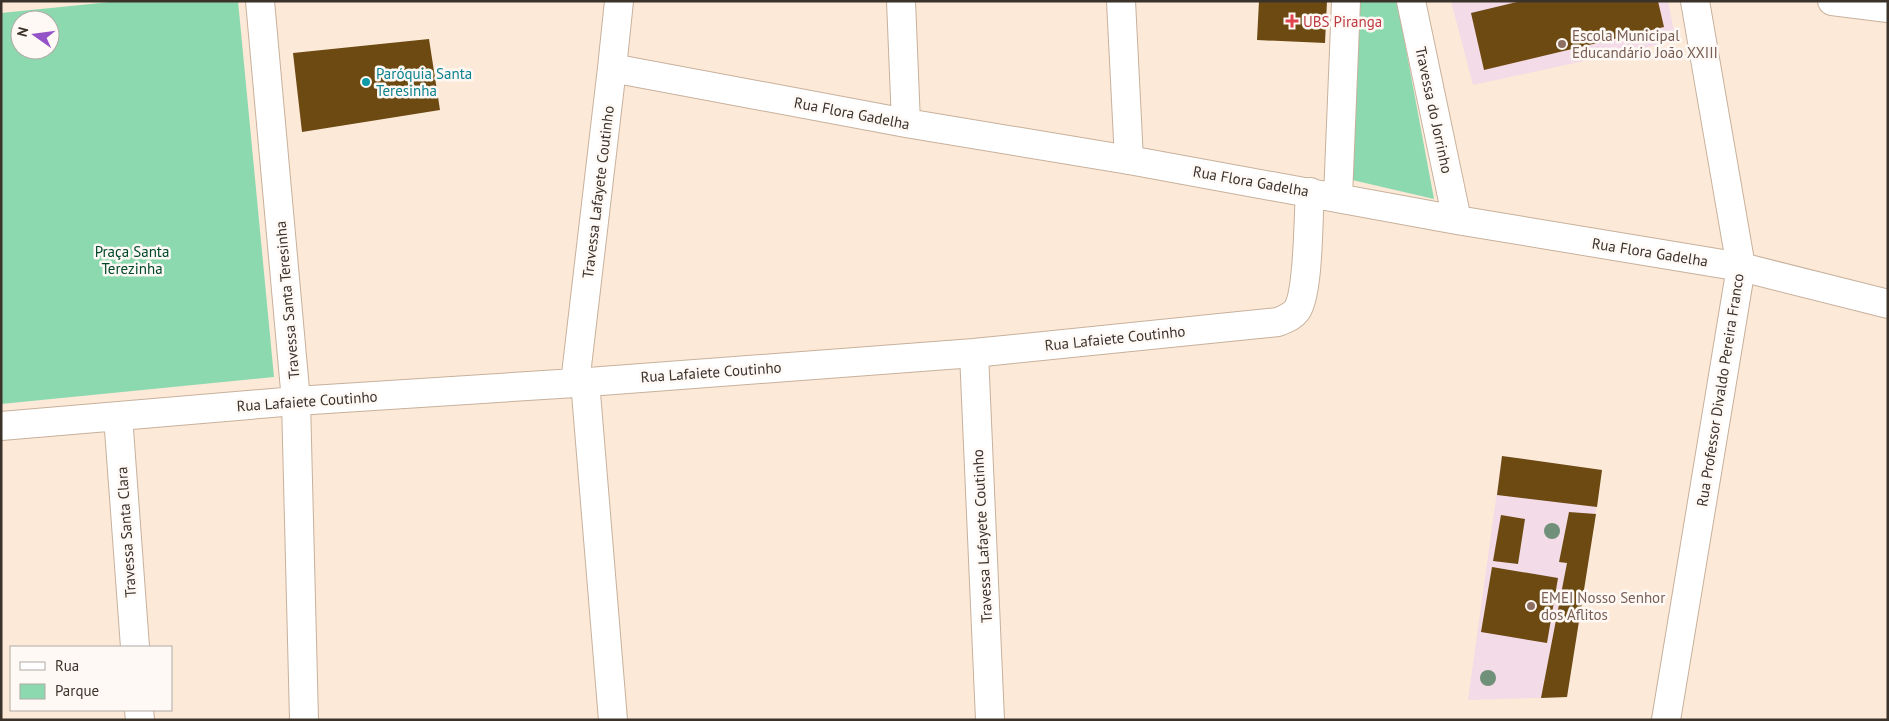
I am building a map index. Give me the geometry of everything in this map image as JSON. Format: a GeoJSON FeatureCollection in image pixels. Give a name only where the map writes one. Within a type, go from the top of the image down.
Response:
{"type":"FeatureCollection","features":[{"type":"Feature","properties":{"kind":"street","name":"Travessa Santa Teresinha"},"geometry":{"type":"LineString","coordinates":[[260,1],[296,401],[304,720]]}},
{"type":"Feature","properties":{"kind":"street","name":"Travessa Lafayete Coutinho"},"geometry":{"type":"LineString","coordinates":[[613,720],[580,382],[619,1]]}},
{"type":"Feature","properties":{"kind":"street"},"geometry":{"type":"LineString","coordinates":[[901,1],[906,123]]}},
{"type":"Feature","properties":{"kind":"street"},"geometry":{"type":"LineString","coordinates":[[1121,1],[1129,160]]}},
{"type":"Feature","properties":{"kind":"street"},"geometry":{"type":"LineString","coordinates":[[1338,197],[1346,1]]}},
{"type":"Feature","properties":{"kind":"street","name":"Travessa do Jorrinho"},"geometry":{"type":"LineString","coordinates":[[1411,1],[1457,220]]}},
{"type":"Feature","properties":{"kind":"street","name":"Rua Professor Divaldo Pereira Franco"},"geometry":{"type":"LineString","coordinates":[[1666,720],[1741,267],[1695,1]]}},
{"type":"Feature","properties":{"kind":"street"},"geometry":{"type":"LineString","coordinates":[[1832,1],[1888,8]]}},
{"type":"Feature","properties":{"kind":"street","name":"Rua Flora Gadelha"},"geometry":{"type":"LineString","coordinates":[[612,68],[906,123],[1129,160],[1457,220],[1741,267],[1888,304]]}},
{"type":"Feature","properties":{"kind":"street","name":"Rua Lafaiete Coutinho"},"geometry":{"type":"LineString","coordinates":[[1,426],[296,401],[974,353],[1278,322],[1289,318],[1296,311],[1304,292],[1310,192]]}},
{"type":"Feature","properties":{"kind":"street","name":"Travessa Lafayete Coutinho"},"geometry":{"type":"LineString","coordinates":[[974,353],[990,720]]}},
{"type":"Feature","properties":{"kind":"street","name":"Travessa Santa Clara"},"geometry":{"type":"LineString","coordinates":[[118,416],[135,646]]}},
{"type":"Feature","properties":{"kind":"shaded area","name":"Escola Municipal Educandário João XXIII"},"geometry":{"type":"Polygon","coordinates":[[[1451,1],[1668,1],[1676,41],[1473,85],[1451,1]]]}},
{"type":"Feature","properties":{"kind":"shaded area","name":"EMEI Nosso Senhor dos Aflitos"},"geometry":{"type":"Polygon","coordinates":[[[1502,456],[1602,470],[1567,697],[1468,700],[1502,456]]]}},
{"type":"Feature","properties":{"kind":"green space","name":"Praça Santa Terezinha"},"geometry":{"type":"Polygon","coordinates":[[[120,1],[238,1],[274,377],[1,404],[1,13],[10,12],[10,60],[60,60],[60,10],[31,10],[120,1]]]}},
{"type":"Feature","properties":{"kind":"green space"},"geometry":{"type":"Polygon","coordinates":[[[1356,1],[1397,1],[1434,199],[1348,179],[1356,1]]]}},
{"type":"Feature","properties":{"kind":"building","name":"UBS Piranga"},"geometry":{"type":"Polygon","coordinates":[[[1259,1],[1327,1],[1325,43],[1257,40],[1259,1]]]}},
{"type":"Feature","properties":{"kind":"building","name":"Escola Municipal Educandário João XXIII"},"geometry":{"type":"Polygon","coordinates":[[[1521,1],[1658,1],[1664,27],[1484,70],[1471,13],[1521,1]]]}},
{"type":"Feature","properties":{"kind":"building","name":"Paróquia Santa Teresinha"},"geometry":{"type":"Polygon","coordinates":[[[429,39],[440,110],[302,132],[293,53],[429,39]]]}},
{"type":"Feature","properties":{"kind":"building"},"geometry":{"type":"Polygon","coordinates":[[[1502,456],[1602,470],[1597,507],[1497,495],[1502,456]]]}},
{"type":"Feature","properties":{"kind":"building"},"geometry":{"type":"Polygon","coordinates":[[[1569,512],[1596,514],[1567,697],[1541,698],[1567,563],[1559,562],[1569,512]]]}},
{"type":"Feature","properties":{"kind":"building"},"geometry":{"type":"Polygon","coordinates":[[[1501,515],[1525,519],[1518,564],[1493,561],[1501,515]]]}},
{"type":"Feature","properties":{"kind":"building"},"geometry":{"type":"Polygon","coordinates":[[[1492,567],[1558,578],[1547,643],[1481,632],[1492,567]]]}},
{"type":"Feature","properties":{"kind":"place","name":"UBS Piranga"},"geometry":{"type":"Point","coordinates":[1292,21]}},
{"type":"Feature","properties":{"kind":"place","name":"Escola Municipal Educandário João XXIII"},"geometry":{"type":"Point","coordinates":[1562,44]}},
{"type":"Feature","properties":{"kind":"place","name":"Paróquia Santa Teresinha"},"geometry":{"type":"Point","coordinates":[366,82]}},
{"type":"Feature","properties":{"kind":"place","name":"EMEI Nosso Senhor dos Aflitos"},"geometry":{"type":"Point","coordinates":[1531,606]}}]}
